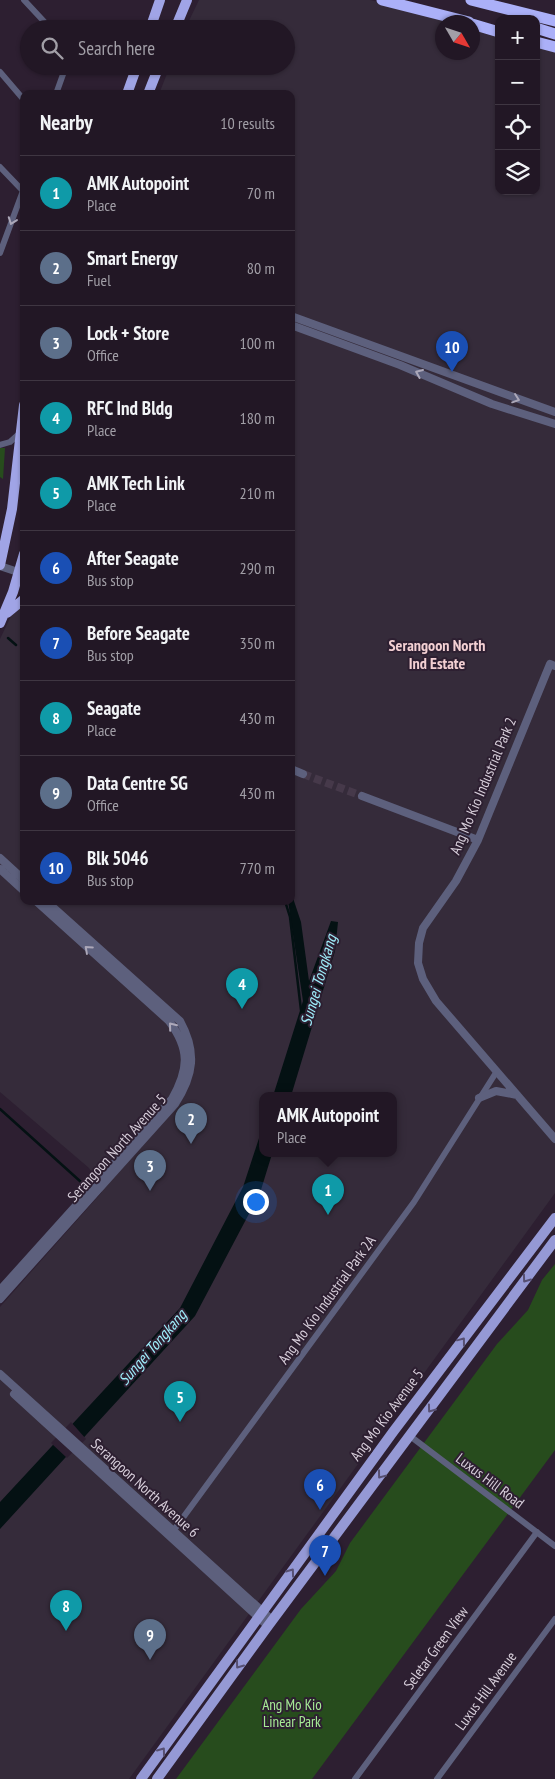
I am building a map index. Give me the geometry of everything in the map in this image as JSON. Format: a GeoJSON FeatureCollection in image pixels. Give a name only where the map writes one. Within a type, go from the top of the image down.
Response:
{"type":"FeatureCollection","features":[{"type":"Feature","properties":{"kind":"highway"},"geometry":{"type":"LineString","coordinates":[[153,20],[160,0]]}},
{"type":"Feature","properties":{"kind":"highway"},"geometry":{"type":"LineString","coordinates":[[178,20],[186,0]]}},
{"type":"Feature","properties":{"kind":"highway"},"geometry":{"type":"LineString","coordinates":[[382,0],[440,15]]}},
{"type":"Feature","properties":{"kind":"highway"},"geometry":{"type":"LineString","coordinates":[[463,0],[502,15]]}},
{"type":"Feature","properties":{"kind":"highway"},"geometry":{"type":"LineString","coordinates":[[471,0],[555,21]]}},
{"type":"Feature","properties":{"kind":"highway"},"geometry":{"type":"LineString","coordinates":[[480,26],[495,31]]}},
{"type":"Feature","properties":{"kind":"highway"},"geometry":{"type":"LineString","coordinates":[[540,29],[555,34]]}},
{"type":"Feature","properties":{"kind":"highway"},"geometry":{"type":"LineString","coordinates":[[540,43],[555,47]]}},
{"type":"Feature","properties":{"kind":"highway"},"geometry":{"type":"LineString","coordinates":[[128,90],[134,75]]}},
{"type":"Feature","properties":{"kind":"highway"},"geometry":{"type":"LineString","coordinates":[[150,90],[155,75]]}},
{"type":"Feature","properties":{"kind":"highway"},"geometry":{"type":"LineString","coordinates":[[0,566],[12,509],[20,441]]}},
{"type":"Feature","properties":{"kind":"highway"},"geometry":{"type":"LineString","coordinates":[[2,620],[20,575]]}},
{"type":"Feature","properties":{"kind":"highway"},"geometry":{"type":"LineString","coordinates":[[2,620],[20,604]]}},
{"type":"Feature","properties":{"kind":"main road","name":"Ang Mo Kio Avenue 5"},"geometry":{"type":"LineString","coordinates":[[142,1779],[260,1614],[555,1218]]}},
{"type":"Feature","properties":{"kind":"main road","name":"Ang Mo Kio Avenue 5"},"geometry":{"type":"LineString","coordinates":[[157,1779],[270,1623],[555,1240]]}},
{"type":"Feature","properties":{"kind":"main road"},"geometry":{"type":"LineString","coordinates":[[433,1380],[451,1381]]}},
{"type":"Feature","properties":{"kind":"street"},"geometry":{"type":"LineString","coordinates":[[24,0],[43,20]]}},
{"type":"Feature","properties":{"kind":"street"},"geometry":{"type":"LineString","coordinates":[[0,72],[20,95]]}},
{"type":"Feature","properties":{"kind":"street"},"geometry":{"type":"LineString","coordinates":[[57,90],[63,75]]}},
{"type":"Feature","properties":{"kind":"street"},"geometry":{"type":"LineString","coordinates":[[0,167],[20,187]]}},
{"type":"Feature","properties":{"kind":"street"},"geometry":{"type":"LineString","coordinates":[[0,253],[20,198]]}},
{"type":"Feature","properties":{"kind":"street"},"geometry":{"type":"LineString","coordinates":[[295,317],[555,412]]}},
{"type":"Feature","properties":{"kind":"street"},"geometry":{"type":"LineString","coordinates":[[295,326],[400,365],[492,404],[555,424]]}},
{"type":"Feature","properties":{"kind":"street"},"geometry":{"type":"LineString","coordinates":[[0,445],[15,439],[20,433]]}},
{"type":"Feature","properties":{"kind":"street"},"geometry":{"type":"LineString","coordinates":[[0,566],[20,573]]}},
{"type":"Feature","properties":{"kind":"street","name":"Ang Mo Kio Industrial Park 2"},"geometry":{"type":"LineString","coordinates":[[555,666],[550,664],[478,840],[456,881],[423,928],[419,943],[418,963],[423,978],[436,1001],[555,1138]]}},
{"type":"Feature","properties":{"kind":"street"},"geometry":{"type":"LineString","coordinates":[[295,771],[303,774]]}},
{"type":"Feature","properties":{"kind":"street"},"geometry":{"type":"LineString","coordinates":[[362,796],[478,840]]}},
{"type":"Feature","properties":{"kind":"street"},"geometry":{"type":"LineString","coordinates":[[0,858],[20,876]]}},
{"type":"Feature","properties":{"kind":"street"},"geometry":{"type":"LineString","coordinates":[[0,869],[20,887]]}},
{"type":"Feature","properties":{"kind":"street","name":"Serangoon North Avenue 5"},"geometry":{"type":"LineString","coordinates":[[0,1290],[172,1099],[183,1076],[186,1060],[181,1040],[169,1021],[40,905]]}},
{"type":"Feature","properties":{"kind":"street","name":"Serangoon North Avenue 5"},"geometry":{"type":"LineString","coordinates":[[0,1299],[175,1104],[189,1079],[192,1059],[191,1048],[180,1021],[50,905]]}},
{"type":"Feature","properties":{"kind":"street","name":"Ang Mo Kio Industrial Park 2A"},"geometry":{"type":"LineString","coordinates":[[171,1534],[414,1202],[498,1071]]}},
{"type":"Feature","properties":{"kind":"street"},"geometry":{"type":"LineString","coordinates":[[479,1098],[496,1091],[517,1095]]}},
{"type":"Feature","properties":{"kind":"street","name":"Serangoon North Avenue 6"},"geometry":{"type":"LineString","coordinates":[[0,1374],[90,1461],[270,1623]]}},
{"type":"Feature","properties":{"kind":"street","name":"Serangoon North Avenue 6"},"geometry":{"type":"LineString","coordinates":[[0,1381],[50,1423]]}},
{"type":"Feature","properties":{"kind":"street","name":"Luxus Hill Road"},"geometry":{"type":"LineString","coordinates":[[410,1436],[555,1546]]}},
{"type":"Feature","properties":{"kind":"street","name":"Seletar Green View"},"geometry":{"type":"LineString","coordinates":[[355,1779],[537,1532]]}},
{"type":"Feature","properties":{"kind":"street","name":"Luxus Hill Avenue"},"geometry":{"type":"LineString","coordinates":[[437,1779],[555,1619]]}},
{"type":"Feature","properties":{"kind":"shaded area"},"geometry":{"type":"Polygon","coordinates":[[[199,0],[370,0],[435,15],[435,60],[480,60],[480,28],[495,33],[495,195],[540,195],[540,46],[555,50],[555,1193],[129,1779],[0,1779],[0,1307],[102,1192],[89,1168],[0,1092],[0,639],[20,597],[20,905],[295,905],[295,90],[161,90],[166,75],[295,75],[295,20],[189,20],[199,0]]]}},
{"type":"Feature","properties":{"kind":"green space"},"geometry":{"type":"Polygon","coordinates":[[[0,448],[5,448],[3,479],[0,477],[0,448]]]}},
{"type":"Feature","properties":{"kind":"green space","name":"Ang Mo Kio Linear Park"},"geometry":{"type":"Polygon","coordinates":[[[555,1264],[555,1450],[312,1779],[176,1779],[301,1609],[336,1571],[350,1543],[497,1344],[528,1310],[542,1280],[555,1264]]]}},
{"type":"Feature","properties":{"kind":"water","name":"Sungei Tongkang"},"geometry":{"type":"Polygon","coordinates":[[[295,904],[301,922],[309,981],[331,921],[338,922],[335,951],[292,1092],[274,1092],[303,1001],[289,905],[295,904]]]}},
{"type":"Feature","properties":{"kind":"water","name":"Sungei Tongkang"},"geometry":{"type":"Polygon","coordinates":[[[259,1138],[259,1157],[271,1157],[260,1193],[195,1316],[0,1529],[0,1502],[180,1308],[243,1187],[259,1138]]]}},
{"type":"Feature","properties":{"kind":"pier"},"geometry":{"type":"Polygon","coordinates":[[[71,1422],[86,1439],[67,1458],[51,1443],[71,1422]]]}},
{"type":"Feature","properties":{"kind":"waterway"},"geometry":{"type":"LineString","coordinates":[[8,638],[16,645]]}},
{"type":"Feature","properties":{"kind":"waterway","name":"Sungei Tongkang"},"geometry":{"type":"LineString","coordinates":[[286,905],[290,917],[301,1010]]}},
{"type":"Feature","properties":{"kind":"waterway"},"geometry":{"type":"LineString","coordinates":[[0,1109],[81,1182]]}},
{"type":"Feature","properties":{"kind":"tunnel"},"geometry":{"type":"LineString","coordinates":[[303,774],[362,796]]}},
{"type":"Feature","properties":{"kind":"place","name":"Blk 5046"},"geometry":{"type":"Point","coordinates":[452,372]}},
{"type":"Feature","properties":{"kind":"place","name":"RFC Ind Bldg"},"geometry":{"type":"Point","coordinates":[242,1009]}},
{"type":"Feature","properties":{"kind":"place","name":"Smart Energy"},"geometry":{"type":"Point","coordinates":[191,1144]}},
{"type":"Feature","properties":{"kind":"place","name":"Lock + Store"},"geometry":{"type":"Point","coordinates":[150,1191]}},
{"type":"Feature","properties":{"kind":"place","name":"AMK Autopoint"},"geometry":{"type":"Point","coordinates":[328,1215]}},
{"type":"Feature","properties":{"kind":"place","name":"AMK Tech Link"},"geometry":{"type":"Point","coordinates":[180,1422]}},
{"type":"Feature","properties":{"kind":"place","name":"After Seagate"},"geometry":{"type":"Point","coordinates":[320,1510]}},
{"type":"Feature","properties":{"kind":"place","name":"Before Seagate"},"geometry":{"type":"Point","coordinates":[325,1576]}},
{"type":"Feature","properties":{"kind":"place","name":"Seagate"},"geometry":{"type":"Point","coordinates":[66,1631]}},
{"type":"Feature","properties":{"kind":"place","name":"Data Centre SG"},"geometry":{"type":"Point","coordinates":[150,1660]}},
{"type":"Feature","properties":{"kind":"district","name":"Serangoon North Ind Estate"},"geometry":{"type":"Point","coordinates":[437,654]}}]}
